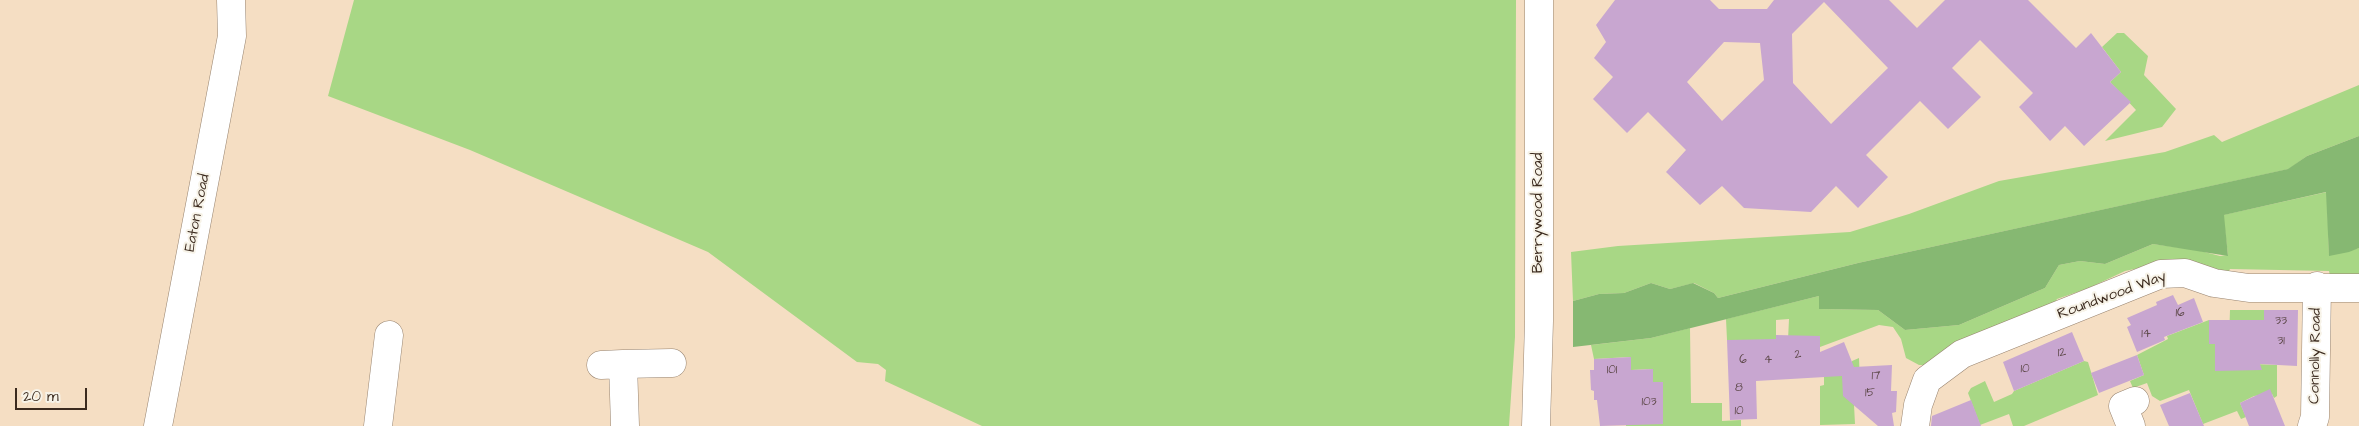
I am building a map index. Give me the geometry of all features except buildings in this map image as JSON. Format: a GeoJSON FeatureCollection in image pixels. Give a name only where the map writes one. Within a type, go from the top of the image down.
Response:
{"type":"FeatureCollection","features":[{"type":"Feature","properties":{"kind":"street","name":"Eaton Road"},"geometry":{"type":"LineString","coordinates":[[158,426],[232,36],[231,0]]}},
{"type":"Feature","properties":{"kind":"street","name":"Berrywood Road"},"geometry":{"type":"LineString","coordinates":[[1536,426],[1539,322],[1539,0]]}},
{"type":"Feature","properties":{"kind":"street","name":"Roundwood Way"},"geometry":{"type":"LineString","coordinates":[[1915,426],[1918,405],[1928,380],[1962,354],[2161,274],[2185,273],[2214,284],[2249,288],[2317,286],[2359,288]]}},
{"type":"Feature","properties":{"kind":"street","name":"Connolly Road"},"geometry":{"type":"LineString","coordinates":[[2312,426],[2315,418],[2317,286]]}},
{"type":"Feature","properties":{"kind":"street"},"geometry":{"type":"LineString","coordinates":[[378,426],[389,335]]}},
{"type":"Feature","properties":{"kind":"street"},"geometry":{"type":"LineString","coordinates":[[624,426],[612,365],[672,363]]}},
{"type":"Feature","properties":{"kind":"green space"},"geometry":{"type":"Polygon","coordinates":[[[354,0],[1516,0],[1515,337],[1509,426],[982,426],[885,381],[886,370],[878,364],[857,362],[708,252],[470,150],[328,96],[354,0]]]}},
{"type":"Feature","properties":{"kind":"green space"},"geometry":{"type":"Polygon","coordinates":[[[2117,33],[2124,33],[2148,56],[2144,75],[2176,109],[2162,127],[2105,141],[2136,110],[2110,82],[2121,72],[2102,47],[2117,33]]]}},
{"type":"Feature","properties":{"kind":"green space"},"geometry":{"type":"Polygon","coordinates":[[[2359,85],[2359,136],[2307,156],[2289,169],[1858,263],[1718,298],[1714,293],[1694,283],[1670,289],[1651,283],[1624,293],[1599,294],[1573,301],[1571,252],[1618,246],[1850,232],[1909,214],[1999,181],[2165,152],[2214,135],[2222,142],[2359,85]]]}},
{"type":"Feature","properties":{"kind":"green space"},"geometry":{"type":"Polygon","coordinates":[[[2359,136],[2359,248],[2349,252],[2329,256],[2326,192],[2224,215],[2228,256],[2153,244],[2105,264],[2080,261],[2059,265],[2045,288],[1959,325],[1905,330],[1878,310],[1819,309],[1819,296],[1651,338],[1573,347],[1573,301],[1599,294],[1624,293],[1651,283],[1670,289],[1693,283],[1714,293],[1718,298],[1858,263],[2288,169],[2307,156],[2359,136]]]}},
{"type":"Feature","properties":{"kind":"green space"},"geometry":{"type":"Polygon","coordinates":[[[2327,192],[2329,255],[2359,248],[2359,277],[2330,276],[2329,271],[2230,269],[2227,275],[2167,262],[2125,271],[2089,288],[2057,299],[2054,304],[1929,365],[1919,365],[1906,358],[1901,339],[1893,327],[1879,325],[1820,347],[1788,340],[1789,319],[1776,320],[1776,339],[1743,348],[1742,340],[1727,340],[1726,319],[1819,296],[1820,309],[1878,310],[1905,330],[1959,325],[2045,288],[2059,265],[2080,261],[2105,264],[2153,244],[2197,250],[2220,256],[2228,255],[2223,215],[2327,192]]]}},
{"type":"Feature","properties":{"kind":"green space"},"geometry":{"type":"Polygon","coordinates":[[[2230,310],[2264,310],[2264,350],[2254,364],[2277,365],[2277,396],[2274,398],[2272,394],[2254,396],[2240,403],[2246,417],[2241,419],[2237,411],[2203,424],[2189,390],[2160,401],[2152,396],[2147,383],[2133,388],[2130,381],[2144,375],[2137,355],[2168,339],[2167,336],[2209,320],[2209,344],[2215,344],[2228,370],[2230,310]]]}},
{"type":"Feature","properties":{"kind":"green space"},"geometry":{"type":"Polygon","coordinates":[[[1690,328],[1691,403],[1722,403],[1722,421],[1741,420],[1741,426],[1626,426],[1626,416],[1631,424],[1663,424],[1663,382],[1653,382],[1653,369],[1631,370],[1630,357],[1594,359],[1591,345],[1651,338],[1690,328]]]}},
{"type":"Feature","properties":{"kind":"green space"},"geometry":{"type":"Polygon","coordinates":[[[1824,351],[1851,369],[1852,361],[1859,358],[1860,385],[1854,405],[1855,424],[1820,425],[1820,386],[1824,385],[1824,351]]]}},
{"type":"Feature","properties":{"kind":"green space"},"geometry":{"type":"Polygon","coordinates":[[[2084,361],[2088,362],[2098,395],[2024,426],[2013,426],[2009,414],[1980,425],[1968,393],[1971,388],[1985,381],[1994,402],[2012,394],[2014,391],[2084,361]]]}}]}
